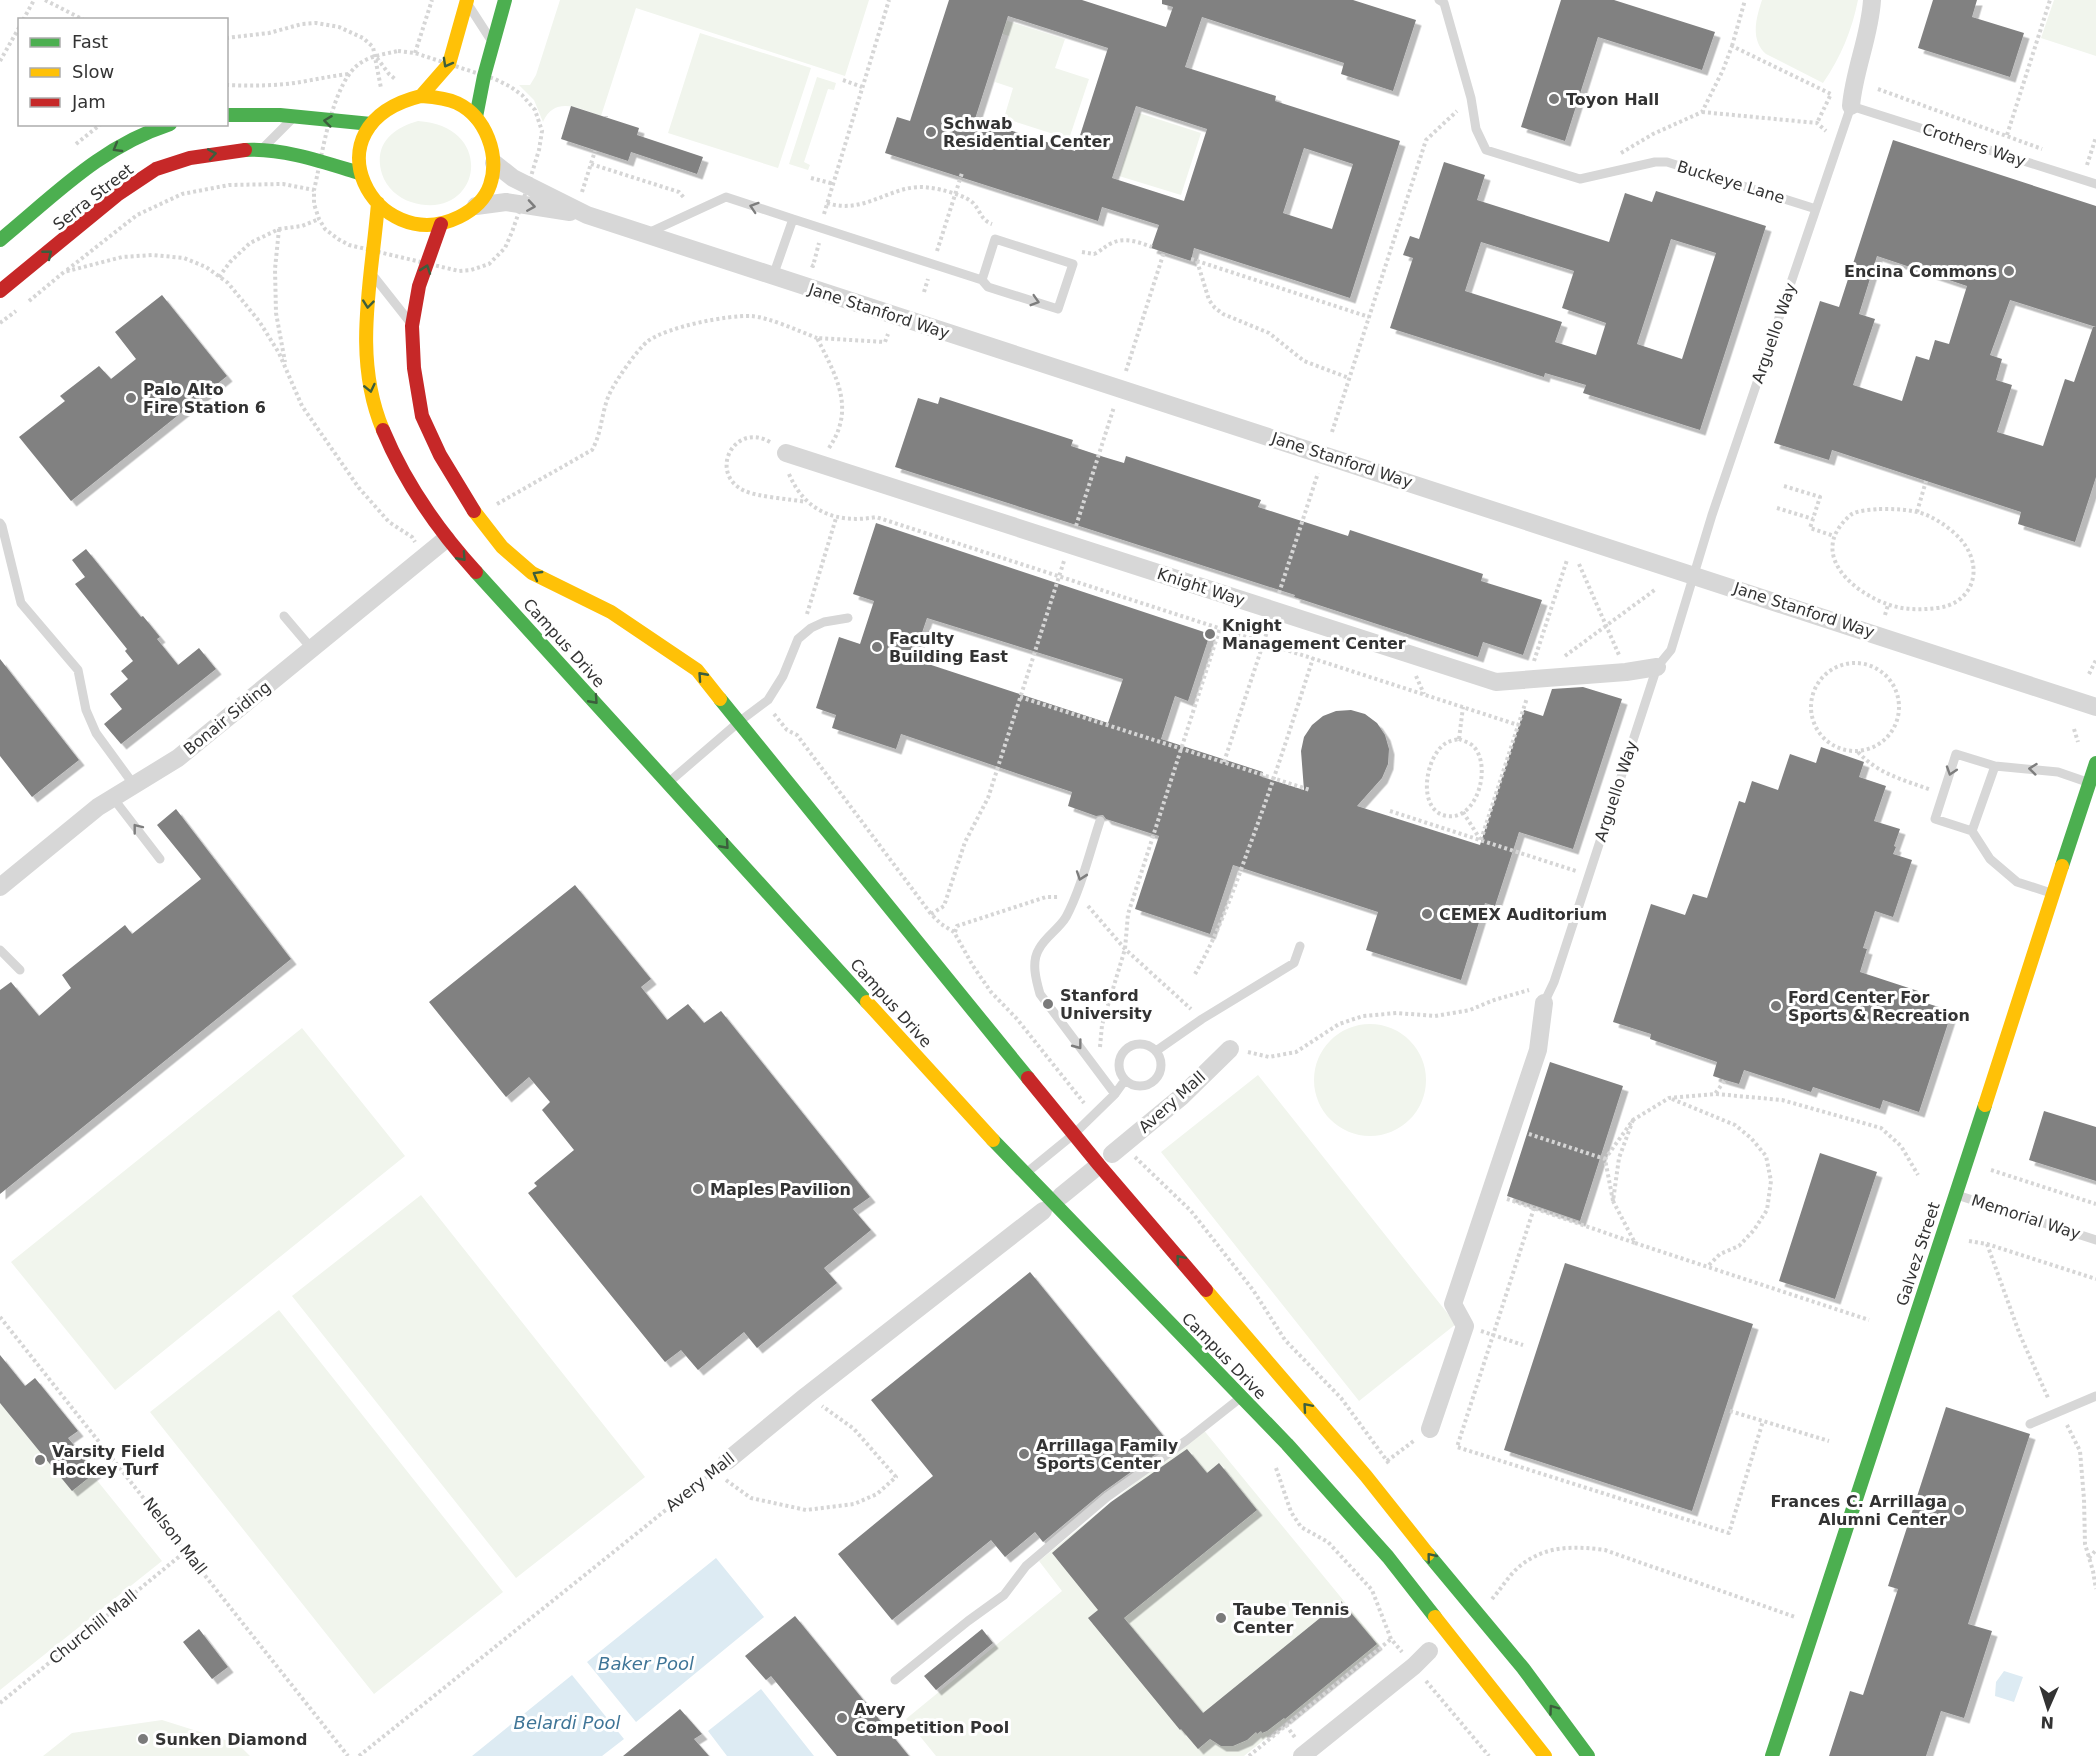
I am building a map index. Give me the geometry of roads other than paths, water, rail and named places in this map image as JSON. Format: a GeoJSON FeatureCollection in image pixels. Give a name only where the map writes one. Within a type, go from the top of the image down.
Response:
{"type":"FeatureCollection","features":[{"type":"Feature","properties":{"kind":"street"},"geometry":{"type":"LineString","coordinates":[[476,117],[484,76],[505,0]]}},
{"type":"Feature","properties":{"kind":"street"},"geometry":{"type":"LineString","coordinates":[[1851,106],[1852,92],[1871,20],[1872,0]]}},
{"type":"Feature","properties":{"kind":"street"},"geometry":{"type":"LineString","coordinates":[[421,96],[449,64],[467,1]]}},
{"type":"Feature","properties":{"kind":"street"},"geometry":{"type":"LineString","coordinates":[[359,173],[358,155],[363,140],[380,113],[406,98],[440,97],[459,104],[476,117],[489,138],[494,163],[489,189],[476,206]]}},
{"type":"Feature","properties":{"kind":"street"},"geometry":{"type":"LineString","coordinates":[[228,115],[260,113],[371,124]]}},
{"type":"Feature","properties":{"kind":"street","name":"Serra Street"},"geometry":{"type":"LineString","coordinates":[[0,240],[96,160],[125,143],[165,126]]}},
{"type":"Feature","properties":{"kind":"street","name":"Serra Street"},"geometry":{"type":"LineString","coordinates":[[0,291],[117,195],[156,169],[190,158],[237,150],[261,149],[321,160],[359,173]]}},
{"type":"Feature","properties":{"kind":"street","name":"Jane Stanford Way"},"geometry":{"type":"LineString","coordinates":[[494,163],[513,178],[587,215],[2096,706]]}},
{"type":"Feature","properties":{"kind":"street","name":"Jane Stanford Way"},"geometry":{"type":"LineString","coordinates":[[359,173],[378,204],[398,218],[417,224],[441,224],[461,217],[476,206],[506,202],[587,215]]}},
{"type":"Feature","properties":{"kind":"street","name":"Campus Drive"},"geometry":{"type":"LineString","coordinates":[[378,204],[366,329],[368,379],[378,421],[392,454],[416,495],[447,539],[1013,1163],[1287,1444],[1388,1557],[1545,1756]]}},
{"type":"Feature","properties":{"kind":"street","name":"Campus Drive"},"geometry":{"type":"LineString","coordinates":[[441,224],[419,286],[412,326],[414,368],[422,416],[440,455],[476,515],[502,547],[532,573],[611,612],[697,670],[1098,1166],[1366,1476],[1523,1668],[1588,1756]]}},
{"type":"Feature","properties":{"kind":"street","name":"Knight Way"},"geometry":{"type":"LineString","coordinates":[[786,453],[1496,682],[1626,672],[1657,667]]}},
{"type":"Feature","properties":{"kind":"street","name":"Bonair Siding"},"geometry":{"type":"LineString","coordinates":[[0,887],[98,807],[178,758],[447,539]]}},
{"type":"Feature","properties":{"kind":"street","name":"Galvez Street"},"geometry":{"type":"LineString","coordinates":[[1772,1756],[2096,763]]}},
{"type":"Feature","properties":{"kind":"street","name":"Arguello Way"},"geometry":{"type":"LineString","coordinates":[[1430,1429],[1465,1326],[1453,1304],[1538,1050],[1544,1003]]}},
{"type":"Feature","properties":{"kind":"street","name":"Avery Mall"},"geometry":{"type":"LineString","coordinates":[[1117,1150],[1181,1097],[1230,1049]]}},
{"type":"Feature","properties":{"kind":"street"},"geometry":{"type":"LineString","coordinates":[[1061,1196],[1093,1170]]}},
{"type":"Feature","properties":{"kind":"street","name":"Avery Mall"},"geometry":{"type":"LineString","coordinates":[[720,1466],[1043,1211]]}},
{"type":"Feature","properties":{"kind":"street"},"geometry":{"type":"LineString","coordinates":[[1302,1756],[1429,1651]]}},
{"type":"Feature","properties":{"kind":"lane","name":"Buckeye Lane"},"geometry":{"type":"LineString","coordinates":[[1439,0],[1444,3],[1471,98],[1476,129],[1486,150],[1580,179],[1655,162],[1667,162],[1816,209]]}},
{"type":"Feature","properties":{"kind":"lane"},"geometry":{"type":"LineString","coordinates":[[467,1],[493,45]]}},
{"type":"Feature","properties":{"kind":"lane","name":"Arguello Way"},"geometry":{"type":"LineString","coordinates":[[1544,1003],[1554,982],[1657,667],[1671,650],[1693,574],[1851,106]]}},
{"type":"Feature","properties":{"kind":"lane","name":"Crothers Way"},"geometry":{"type":"LineString","coordinates":[[1851,106],[2096,184]]}},
{"type":"Feature","properties":{"kind":"lane"},"geometry":{"type":"LineString","coordinates":[[261,149],[295,116]]}},
{"type":"Feature","properties":{"kind":"lane"},"geometry":{"type":"LineString","coordinates":[[646,234],[726,197],[982,280],[988,287],[1058,309],[1073,264],[995,240],[982,280]]}},
{"type":"Feature","properties":{"kind":"lane"},"geometry":{"type":"LineString","coordinates":[[773,276],[793,219]]}},
{"type":"Feature","properties":{"kind":"lane"},"geometry":{"type":"LineString","coordinates":[[371,273],[412,326]]}},
{"type":"Feature","properties":{"kind":"lane"},"geometry":{"type":"LineString","coordinates":[[0,523],[21,603],[78,670],[86,710],[96,733],[134,785]]}},
{"type":"Feature","properties":{"kind":"lane"},"geometry":{"type":"LineString","coordinates":[[284,616],[312,649]]}},
{"type":"Feature","properties":{"kind":"lane"},"geometry":{"type":"LineString","coordinates":[[668,782],[768,699],[783,676],[798,639],[811,628],[824,622],[848,618]]}},
{"type":"Feature","properties":{"kind":"lane"},"geometry":{"type":"LineString","coordinates":[[2053,893],[2017,882],[1990,860],[1972,831],[1935,819],[1956,754],[1995,766],[2058,772],[2089,783]]}},
{"type":"Feature","properties":{"kind":"lane"},"geometry":{"type":"LineString","coordinates":[[1972,831],[1995,766]]}},
{"type":"Feature","properties":{"kind":"lane"},"geometry":{"type":"LineString","coordinates":[[113,798],[160,859]]}},
{"type":"Feature","properties":{"kind":"lane"},"geometry":{"type":"LineString","coordinates":[[1100,821],[1073,901],[1058,928],[1039,949],[1035,964],[1040,994],[1115,1094]]}},
{"type":"Feature","properties":{"kind":"lane"},"geometry":{"type":"LineString","coordinates":[[1156,1051],[1202,1018],[1294,963],[1300,946]]}},
{"type":"Feature","properties":{"kind":"lane"},"geometry":{"type":"LineString","coordinates":[[0,950],[20,970]]}},
{"type":"Feature","properties":{"kind":"lane"},"geometry":{"type":"LineString","coordinates":[[1144,1044],[1156,1051],[1161,1069],[1154,1080],[1143,1086],[1136,1086],[1125,1080],[1118,1068],[1120,1055],[1125,1049],[1130,1045],[1144,1044]]}},
{"type":"Feature","properties":{"kind":"lane"},"geometry":{"type":"LineString","coordinates":[[1025,1174],[1074,1134],[1115,1094],[1125,1080]]}},
{"type":"Feature","properties":{"kind":"lane","name":"Memorial Way"},"geometry":{"type":"LineString","coordinates":[[1955,1194],[2096,1240]]}},
{"type":"Feature","properties":{"kind":"lane"},"geometry":{"type":"LineString","coordinates":[[2030,1424],[2096,1396]]}},
{"type":"Feature","properties":{"kind":"lane"},"geometry":{"type":"LineString","coordinates":[[895,1680],[1004,1595],[1026,1566],[1107,1497],[1187,1440],[1241,1397]]}},
{"type":"Feature","properties":{"kind":"water","name":"Baker Pool"},"geometry":{"type":"Polygon","coordinates":[[[716,1558],[764,1617],[636,1722],[587,1662],[716,1558]]]}},
{"type":"Feature","properties":{"kind":"water"},"geometry":{"type":"Polygon","coordinates":[[[2004,1671],[2023,1677],[2014,1702],[1995,1696],[1996,1682],[2004,1671]]]}},
{"type":"Feature","properties":{"kind":"water","name":"Belardi Pool"},"geometry":{"type":"Polygon","coordinates":[[[572,1675],[624,1739],[602,1756],[472,1756],[572,1675]]]}},
{"type":"Feature","properties":{"kind":"water"},"geometry":{"type":"Polygon","coordinates":[[[761,1689],[814,1756],[727,1756],[708,1731],[761,1689]]]}},
{"type":"Feature","properties":{"kind":"place","name":"Toyon Hall"},"geometry":{"type":"Point","coordinates":[1554,99]}},
{"type":"Feature","properties":{"kind":"place","name":"Schwab Residential Center"},"geometry":{"type":"Point","coordinates":[931,132]}},
{"type":"Feature","properties":{"kind":"place","name":"Encina Commons"},"geometry":{"type":"Point","coordinates":[2009,271]}},
{"type":"Feature","properties":{"kind":"place","name":"Palo Alto Fire Station 6"},"geometry":{"type":"Point","coordinates":[131,398]}},
{"type":"Feature","properties":{"kind":"place","name":"Knight Management Center"},"geometry":{"type":"Point","coordinates":[1210,634]}},
{"type":"Feature","properties":{"kind":"place","name":"Faculty Building East"},"geometry":{"type":"Point","coordinates":[877,647]}},
{"type":"Feature","properties":{"kind":"place","name":"CEMEX Auditorium"},"geometry":{"type":"Point","coordinates":[1427,914]}},
{"type":"Feature","properties":{"kind":"place","name":"Stanford University"},"geometry":{"type":"Point","coordinates":[1048,1004]}},
{"type":"Feature","properties":{"kind":"place","name":"Ford Center For Sports & Recreation"},"geometry":{"type":"Point","coordinates":[1776,1006]}},
{"type":"Feature","properties":{"kind":"place","name":"Maples Pavilion"},"geometry":{"type":"Point","coordinates":[698,1189]}},
{"type":"Feature","properties":{"kind":"place","name":"Arrillaga Family Sports Center"},"geometry":{"type":"Point","coordinates":[1024,1454]}},
{"type":"Feature","properties":{"kind":"place","name":"Varsity Field Hockey Turf"},"geometry":{"type":"Point","coordinates":[40,1460]}},
{"type":"Feature","properties":{"kind":"place","name":"Frances C. Arrillaga Alumni Center"},"geometry":{"type":"Point","coordinates":[1959,1510]}},
{"type":"Feature","properties":{"kind":"place","name":"Taube Tennis Center"},"geometry":{"type":"Point","coordinates":[1221,1618]}},
{"type":"Feature","properties":{"kind":"place","name":"Avery Competition Pool"},"geometry":{"type":"Point","coordinates":[842,1718]}},
{"type":"Feature","properties":{"kind":"place","name":"Sunken Diamond"},"geometry":{"type":"Point","coordinates":[143,1739]}}]}
